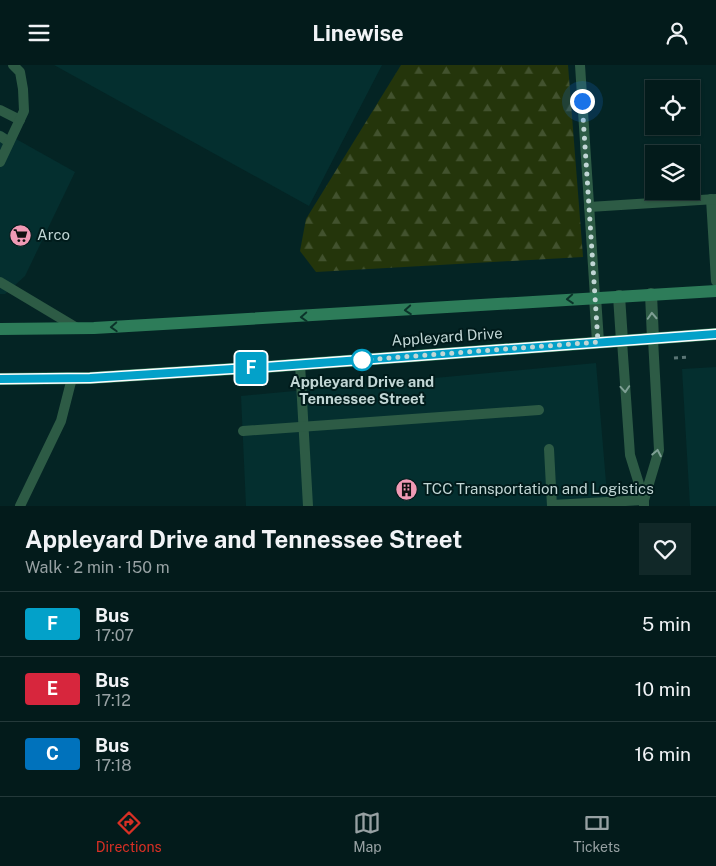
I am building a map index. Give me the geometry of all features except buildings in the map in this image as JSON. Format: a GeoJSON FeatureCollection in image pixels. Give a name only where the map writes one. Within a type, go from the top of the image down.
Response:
{"type":"FeatureCollection","features":[{"type":"Feature","properties":{"kind":"main road","name":"Appleyard Drive"},"geometry":{"type":"LineString","coordinates":[[0,329],[77,328],[370,313],[595,297],[716,291]]}},
{"type":"Feature","properties":{"kind":"main road","name":"Appleyard Drive"},"geometry":{"type":"LineString","coordinates":[[0,379],[72,378],[300,364],[716,334]]}},
{"type":"Feature","properties":{"kind":"street"},"geometry":{"type":"LineString","coordinates":[[651,294],[653,339]]}},
{"type":"Feature","properties":{"kind":"street"},"geometry":{"type":"LineString","coordinates":[[619,296],[622,341]]}},
{"type":"Feature","properties":{"kind":"street"},"geometry":{"type":"LineString","coordinates":[[595,297],[598,342]]}},
{"type":"Feature","properties":{"kind":"lane"},"geometry":{"type":"LineString","coordinates":[[0,162],[24,111],[20,72],[13,65]]}},
{"type":"Feature","properties":{"kind":"lane"},"geometry":{"type":"LineString","coordinates":[[580,65],[595,297]]}},
{"type":"Feature","properties":{"kind":"lane"},"geometry":{"type":"LineString","coordinates":[[0,110],[20,120]]}},
{"type":"Feature","properties":{"kind":"lane"},"geometry":{"type":"LineString","coordinates":[[0,136],[9,142]]}},
{"type":"Feature","properties":{"kind":"lane"},"geometry":{"type":"LineString","coordinates":[[589,207],[713,199],[716,281]]}},
{"type":"Feature","properties":{"kind":"lane"},"geometry":{"type":"LineString","coordinates":[[0,282],[77,328]]}},
{"type":"Feature","properties":{"kind":"lane"},"geometry":{"type":"LineString","coordinates":[[644,503],[659,450],[653,339]]}},
{"type":"Feature","properties":{"kind":"lane"},"geometry":{"type":"LineString","coordinates":[[622,341],[630,455],[644,503]]}},
{"type":"Feature","properties":{"kind":"lane"},"geometry":{"type":"LineString","coordinates":[[300,364],[308,506]]}},
{"type":"Feature","properties":{"kind":"lane"},"geometry":{"type":"LineString","coordinates":[[20,506],[60,421],[72,378]]}},
{"type":"Feature","properties":{"kind":"lane"},"geometry":{"type":"LineString","coordinates":[[243,431],[540,410]]}},
{"type":"Feature","properties":{"kind":"lane"},"geometry":{"type":"LineString","coordinates":[[550,449],[552,506],[644,503]]}},
{"type":"Feature","properties":{"kind":"path"},"geometry":{"type":"LineString","coordinates":[[674,358],[689,357]]}},
{"type":"Feature","properties":{"kind":"shaded area"},"geometry":{"type":"Polygon","coordinates":[[[54,65],[382,65],[309,206],[54,65]]]}},
{"type":"Feature","properties":{"kind":"shaded area"},"geometry":{"type":"Polygon","coordinates":[[[0,130],[75,172],[25,276],[5,294],[0,294],[0,130]]]}},
{"type":"Feature","properties":{"kind":"shaded area"},"geometry":{"type":"Polygon","coordinates":[[[596,363],[608,506],[246,506],[241,396],[596,363]]]}},
{"type":"Feature","properties":{"kind":"shaded area"},"geometry":{"type":"Polygon","coordinates":[[[716,367],[716,506],[690,506],[682,369],[716,367]]]}},
{"type":"Feature","properties":{"kind":"green space"},"geometry":{"type":"Polygon","coordinates":[[[401,65],[568,65],[583,257],[316,272],[300,251],[306,219],[401,65]]]}},
{"type":"Feature","properties":{"kind":"bus line","name":"F"},"geometry":{"type":"LineString","coordinates":[[0,379],[90,378],[716,334]]}},
{"type":"Feature","properties":{"kind":"place","name":"Arco"},"geometry":{"type":"Point","coordinates":[21,235]}},
{"type":"Feature","properties":{"kind":"place","name":"Appleyard Drive and Tennessee Street"},"geometry":{"type":"Point","coordinates":[362,360]}},
{"type":"Feature","properties":{"kind":"place","name":"TCC Transportation and Logistics"},"geometry":{"type":"Point","coordinates":[407,489]}},
{"type":"Feature","properties":{"kind":"route"},"geometry":{"type":"LineString","coordinates":[[362,360],[598,342],[582,101]]}}]}
